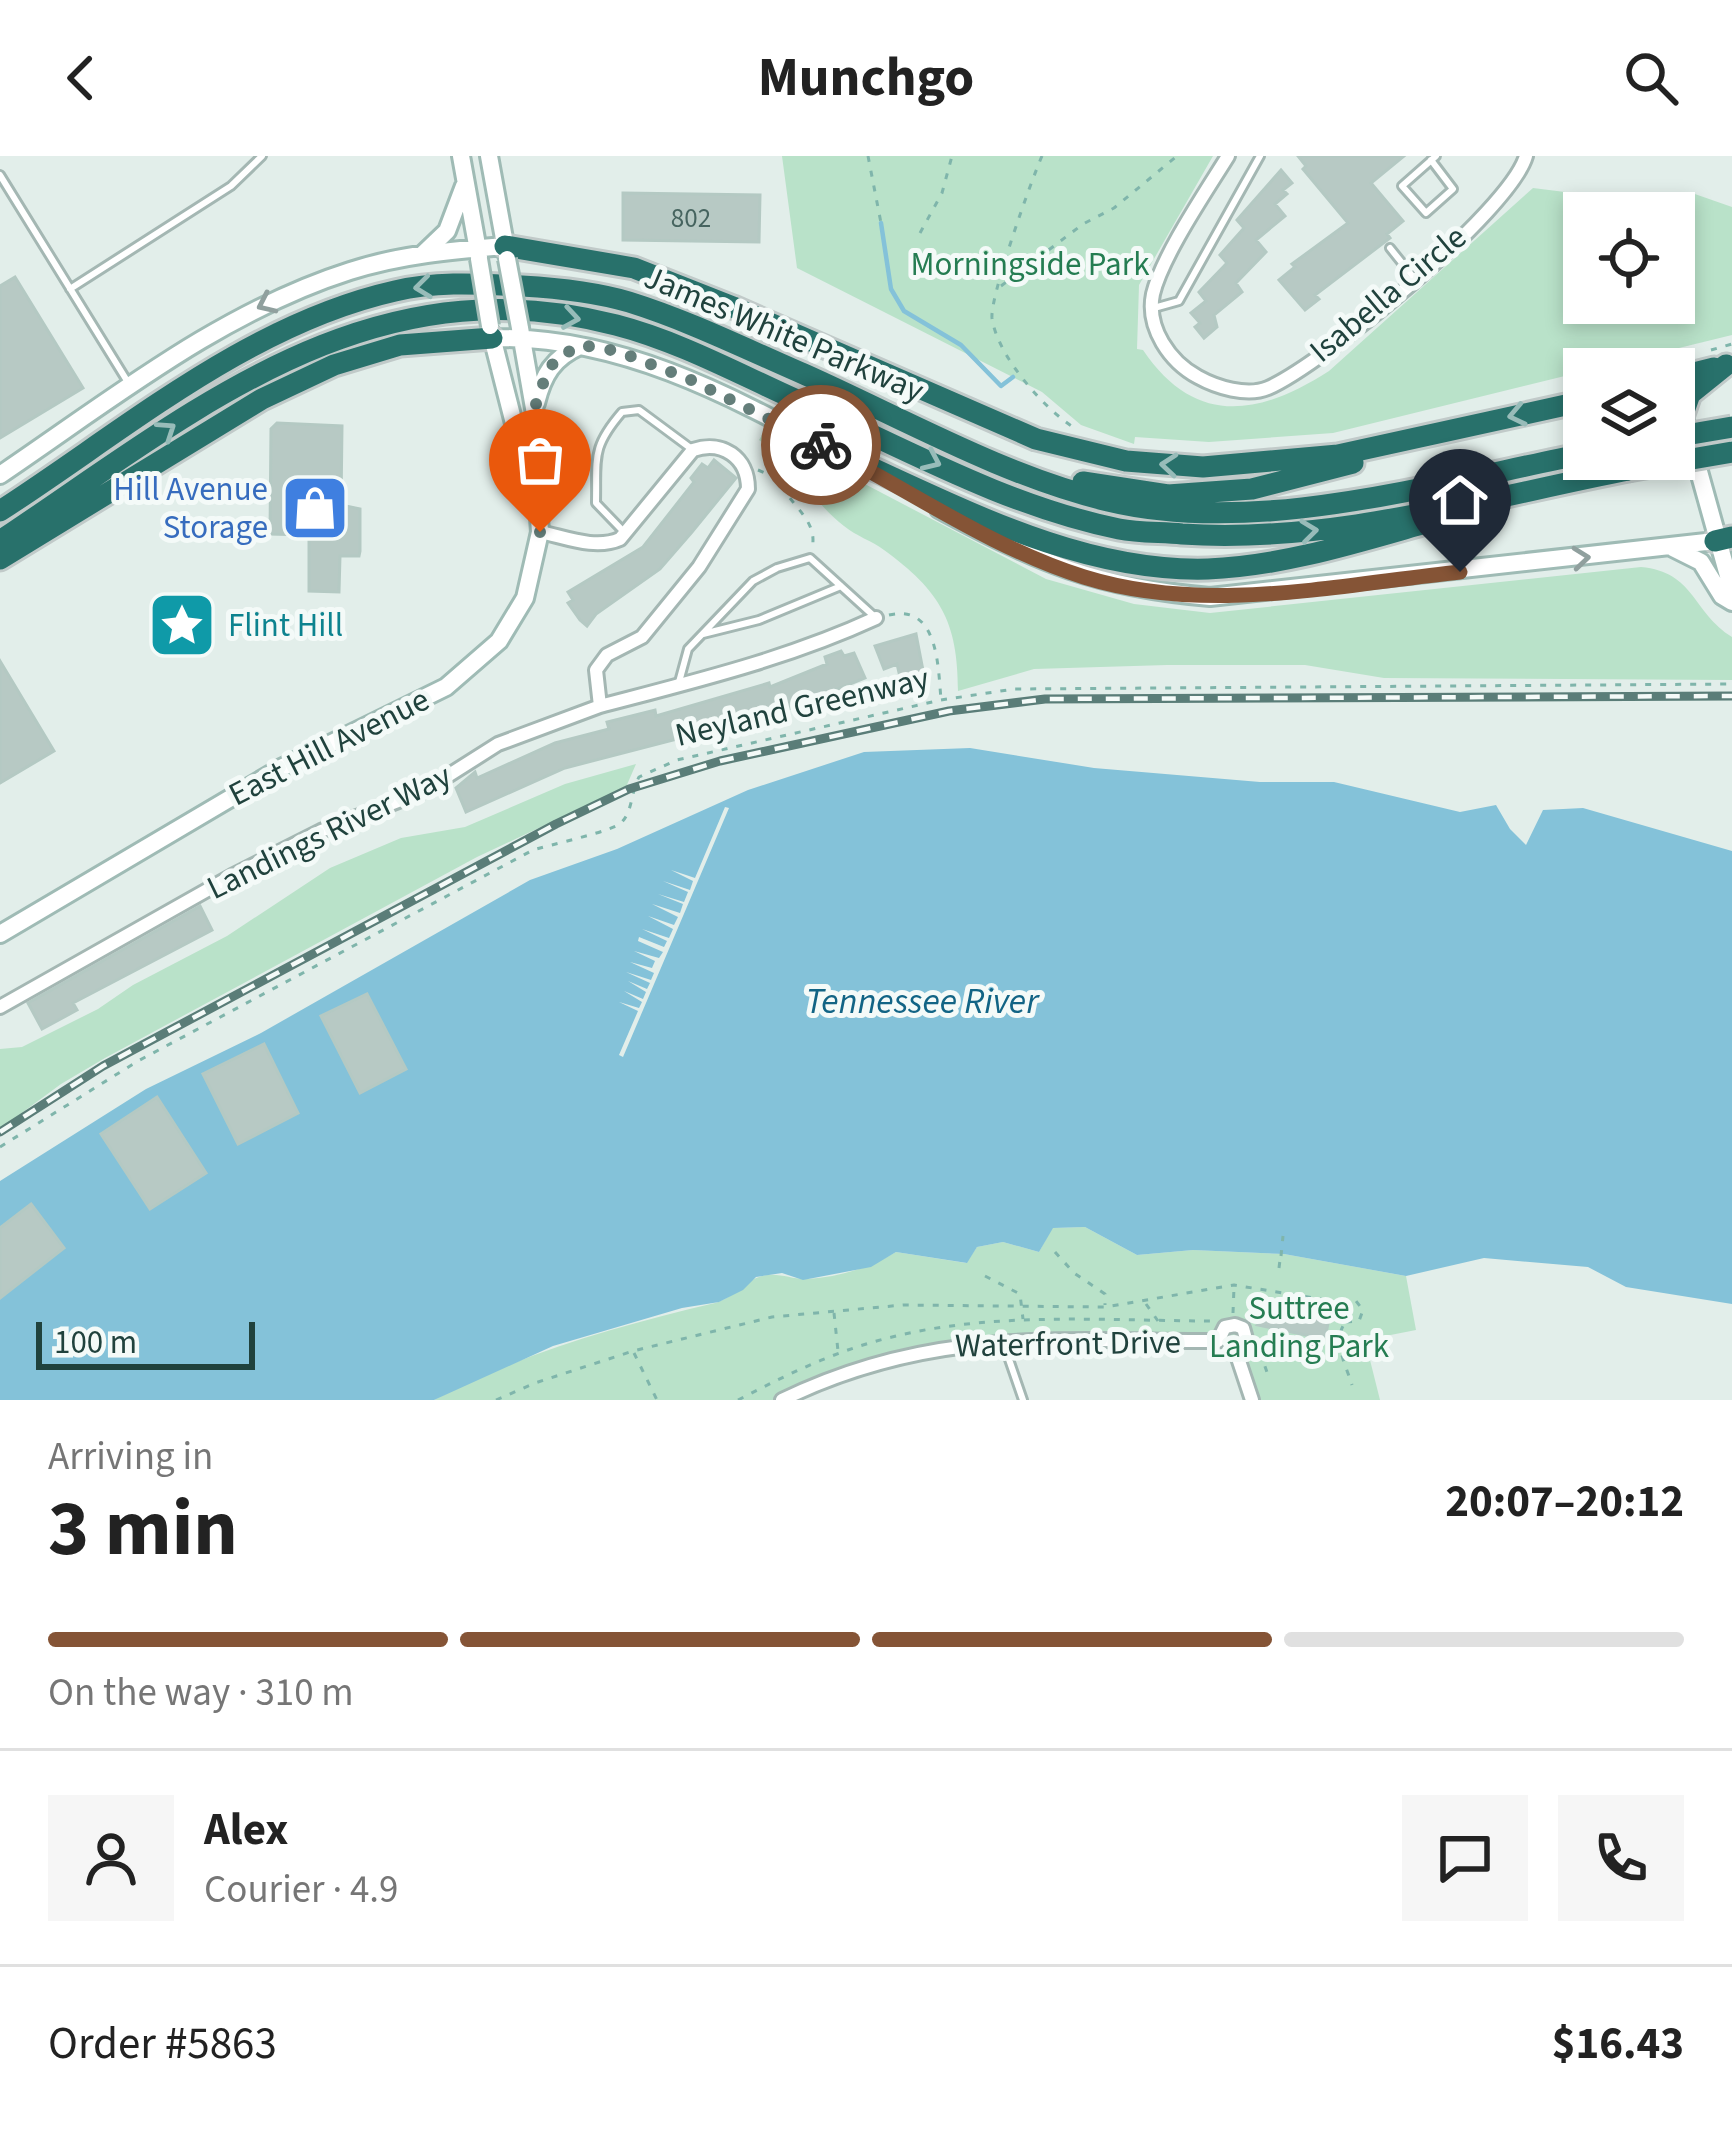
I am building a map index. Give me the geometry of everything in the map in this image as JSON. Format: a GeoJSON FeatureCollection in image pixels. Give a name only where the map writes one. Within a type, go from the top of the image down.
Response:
{"type":"FeatureCollection","features":[{"type":"Feature","properties":{"kind":"highway"},"geometry":{"type":"LineString","coordinates":[[506,253],[634,268],[1036,439],[1126,461],[1203,467],[1338,455],[1563,406]]}},
{"type":"Feature","properties":{"kind":"highway","name":"James White Parkway"},"geometry":{"type":"LineString","coordinates":[[0,511],[203,375],[298,325],[394,291],[461,283],[552,288],[628,302],[724,339],[1023,473],[1108,501],[1217,512],[1291,508],[1563,458]]}},
{"type":"Feature","properties":{"kind":"highway","name":"James White Parkway"},"geometry":{"type":"LineString","coordinates":[[0,542],[199,408],[305,349],[386,322],[461,310],[534,312],[617,325],[711,362],[1014,498],[1120,530],[1230,537],[1309,532],[1575,480]]}},
{"type":"Feature","properties":{"kind":"highway"},"geometry":{"type":"LineString","coordinates":[[0,559],[262,399],[334,365],[400,345],[491,332]]}},
{"type":"Feature","properties":{"kind":"highway"},"geometry":{"type":"LineString","coordinates":[[1695,373],[1729,365]]}},
{"type":"Feature","properties":{"kind":"highway"},"geometry":{"type":"LineString","coordinates":[[1695,390],[1729,365]]}},
{"type":"Feature","properties":{"kind":"highway"},"geometry":{"type":"LineString","coordinates":[[1695,434],[1732,428]]}},
{"type":"Feature","properties":{"kind":"highway"},"geometry":{"type":"LineString","coordinates":[[1023,473],[1168,494],[1252,489],[1330,470],[1450,430]]}},
{"type":"Feature","properties":{"kind":"highway"},"geometry":{"type":"LineString","coordinates":[[827,448],[1046,542],[1138,566],[1209,569],[1315,555],[1577,480]]}},
{"type":"Feature","properties":{"kind":"highway","name":"James White Parkway"},"geometry":{"type":"LineString","coordinates":[[1695,458],[1732,452]]}},
{"type":"Feature","properties":{"kind":"main road","name":"East Hill Avenue"},"geometry":{"type":"LineString","coordinates":[[461,156],[491,332],[520,447],[536,473]]}},
{"type":"Feature","properties":{"kind":"main road","name":"East Hill Avenue"},"geometry":{"type":"LineString","coordinates":[[0,934],[283,767],[446,687],[499,641],[520,609],[533,574],[540,532],[536,473],[541,448],[489,156]]}},
{"type":"Feature","properties":{"kind":"main road"},"geometry":{"type":"LineString","coordinates":[[417,257],[434,248],[448,231],[466,180]]}},
{"type":"Feature","properties":{"kind":"main road"},"geometry":{"type":"LineString","coordinates":[[0,475],[264,305],[356,269],[417,257],[506,253]]}},
{"type":"Feature","properties":{"kind":"main road"},"geometry":{"type":"LineString","coordinates":[[491,332],[617,351],[689,379],[1041,562],[1147,592],[1210,597],[1270,592],[1724,539]]}},
{"type":"Feature","properties":{"kind":"main road"},"geometry":{"type":"LineString","coordinates":[[534,410],[557,358],[581,345]]}},
{"type":"Feature","properties":{"kind":"main road"},"geometry":{"type":"LineString","coordinates":[[1695,457],[1724,539],[1732,590]]}},
{"type":"Feature","properties":{"kind":"main road"},"geometry":{"type":"LineString","coordinates":[[1672,547],[1708,569],[1722,596],[1732,602]]}},
{"type":"Feature","properties":{"kind":"street"},"geometry":{"type":"LineString","coordinates":[[1154,308],[1153,295],[1187,221],[1228,156]]}},
{"type":"Feature","properties":{"kind":"street","name":"Isabella Circle"},"geometry":{"type":"LineString","coordinates":[[1154,308],[1157,332],[1176,365],[1219,388],[1264,390],[1353,332],[1414,278],[1500,196],[1526,156]]}},
{"type":"Feature","properties":{"kind":"street"},"geometry":{"type":"LineString","coordinates":[[540,532],[608,544],[625,533],[693,450],[718,445],[744,467],[748,489],[700,567],[642,637],[608,655],[596,670],[601,706]]}},
{"type":"Feature","properties":{"kind":"street","name":"Landings River Way"},"geometry":{"type":"LineString","coordinates":[[0,1007],[232,876],[321,831],[424,791],[498,744],[601,706],[810,648],[876,618]]}},
{"type":"Feature","properties":{"kind":"street","name":"Waterfront Drive"},"geometry":{"type":"LineString","coordinates":[[1218,1341],[1225,1327],[1244,1328],[1249,1341],[1237,1355]]}},
{"type":"Feature","properties":{"kind":"street","name":"Waterfront Drive"},"geometry":{"type":"LineString","coordinates":[[782,1400],[846,1371],[900,1354],[1003,1342],[1218,1341]]}},
{"type":"Feature","properties":{"kind":"street","name":"Waterfront Drive"},"geometry":{"type":"LineString","coordinates":[[1218,1341],[1227,1354],[1237,1355]]}},
{"type":"Feature","properties":{"kind":"street","name":"Waterfront Drive"},"geometry":{"type":"LineString","coordinates":[[1237,1355],[1252,1400]]}},
{"type":"Feature","properties":{"kind":"lane"},"geometry":{"type":"LineString","coordinates":[[1154,308],[1179,302],[1260,156]]}},
{"type":"Feature","properties":{"kind":"lane"},"geometry":{"type":"LineString","coordinates":[[70,289],[231,186],[258,158]]}},
{"type":"Feature","properties":{"kind":"lane"},"geometry":{"type":"LineString","coordinates":[[1434,158],[1453,189],[1426,214],[1402,186],[1434,158]]}},
{"type":"Feature","properties":{"kind":"lane"},"geometry":{"type":"LineString","coordinates":[[0,175],[131,387]]}},
{"type":"Feature","properties":{"kind":"lane"},"geometry":{"type":"LineString","coordinates":[[1390,248],[1414,278]]}},
{"type":"Feature","properties":{"kind":"lane"},"geometry":{"type":"LineString","coordinates":[[625,533],[606,519],[596,503],[601,436],[622,412],[639,410],[693,450]]}},
{"type":"Feature","properties":{"kind":"lane"},"geometry":{"type":"LineString","coordinates":[[678,686],[683,661],[703,634],[754,581],[777,568],[810,557],[876,618]]}},
{"type":"Feature","properties":{"kind":"lane"},"geometry":{"type":"LineString","coordinates":[[703,634],[759,620],[841,586]]}},
{"type":"Feature","properties":{"kind":"lane"},"geometry":{"type":"LineString","coordinates":[[1003,1342],[1023,1400]]}},
{"type":"Feature","properties":{"kind":"path"},"geometry":{"type":"LineString","coordinates":[[868,156],[881,223]]}},
{"type":"Feature","properties":{"kind":"path"},"geometry":{"type":"LineString","coordinates":[[920,233],[942,193],[952,156]]}},
{"type":"Feature","properties":{"kind":"path"},"geometry":{"type":"LineString","coordinates":[[949,166],[960,156]]}},
{"type":"Feature","properties":{"kind":"path"},"geometry":{"type":"LineString","coordinates":[[999,288],[1083,224],[1114,208],[1177,156]]}},
{"type":"Feature","properties":{"kind":"path"},"geometry":{"type":"LineString","coordinates":[[744,467],[779,479],[814,537],[810,557]]}},
{"type":"Feature","properties":{"kind":"path"},"geometry":{"type":"LineString","coordinates":[[876,618],[902,612],[932,638],[941,664],[941,700]]}},
{"type":"Feature","properties":{"kind":"path","name":"Neyland Greenway"},"geometry":{"type":"LineString","coordinates":[[0,1148],[138,1061],[533,850],[609,830],[621,823],[639,777],[656,766],[941,700],[1014,689],[1732,684]]}},
{"type":"Feature","properties":{"kind":"path"},"geometry":{"type":"LineString","coordinates":[[1279,1268],[1283,1236]]}},
{"type":"Feature","properties":{"kind":"path"},"geometry":{"type":"LineString","coordinates":[[1055,1252],[1105,1294],[1105,1307]]}},
{"type":"Feature","properties":{"kind":"path"},"geometry":{"type":"LineString","coordinates":[[985,1276],[1020,1294],[1023,1321]]}},
{"type":"Feature","properties":{"kind":"path"},"geometry":{"type":"LineString","coordinates":[[1232,1315],[1234,1285]]}},
{"type":"Feature","properties":{"kind":"path"},"geometry":{"type":"LineString","coordinates":[[496,1400],[633,1351],[772,1317],[904,1305],[1105,1307],[1234,1285],[1356,1301],[1364,1310],[1358,1322],[1341,1317],[1344,1303]]}},
{"type":"Feature","properties":{"kind":"path"},"geometry":{"type":"LineString","coordinates":[[1145,1303],[1158,1322]]}},
{"type":"Feature","properties":{"kind":"path"},"geometry":{"type":"LineString","coordinates":[[833,1311],[838,1353]]}},
{"type":"Feature","properties":{"kind":"path"},"geometry":{"type":"LineString","coordinates":[[1346,1322],[1338,1342],[1352,1385]]}},
{"type":"Feature","properties":{"kind":"path"},"geometry":{"type":"LineString","coordinates":[[633,1351],[657,1400]]}},
{"type":"Feature","properties":{"kind":"green space","name":"Morningside Park"},"geometry":{"type":"Polygon","coordinates":[[[782,156],[1213,156],[1139,285],[1137,349],[1184,392],[1229,406],[1278,398],[1329,371],[1533,188],[1565,192],[1563,324],[1695,324],[1695,194],[1732,207],[1732,335],[1679,348],[1563,348],[1563,377],[1333,433],[1209,442],[1135,437],[1134,444],[1081,425],[1042,392],[797,268],[782,156]]]}},
{"type":"Feature","properties":{"kind":"green space"},"geometry":{"type":"Polygon","coordinates":[[[762,435],[779,439],[1046,579],[1134,604],[1210,613],[1641,567],[1659,570],[1683,585],[1732,637],[1732,680],[1384,678],[1305,665],[1167,665],[1034,669],[958,691],[949,626],[932,594],[903,565],[832,516],[759,440],[762,435]]]}},
{"type":"Feature","properties":{"kind":"green space"},"geometry":{"type":"Polygon","coordinates":[[[636,764],[626,787],[477,857],[105,1058],[0,1129],[0,1049],[22,1047],[98,1009],[133,985],[227,936],[330,868],[401,838],[465,827],[565,784],[636,764]]]}},
{"type":"Feature","properties":{"kind":"green space","name":"Suttree Landing Park"},"geometry":{"type":"Polygon","coordinates":[[[1085,1227],[1137,1255],[1193,1250],[1284,1254],[1406,1276],[1416,1330],[1365,1340],[1380,1400],[1252,1400],[1232,1355],[1220,1346],[951,1345],[782,1400],[434,1400],[571,1342],[722,1301],[762,1276],[831,1276],[896,1252],[966,1263],[977,1247],[1003,1242],[1039,1252],[1052,1228],[1085,1227]]]}},
{"type":"Feature","properties":{"kind":"water","name":"Tennessee River"},"geometry":{"type":"Polygon","coordinates":[[[970,748],[1094,768],[1260,782],[1334,782],[1460,812],[1496,805],[1526,845],[1543,810],[1583,808],[1732,851],[1732,1304],[1626,1287],[1588,1267],[1484,1258],[1406,1276],[1284,1254],[1193,1250],[1137,1255],[1085,1227],[1053,1228],[1039,1252],[1003,1242],[977,1247],[967,1263],[896,1252],[871,1267],[803,1280],[782,1273],[756,1277],[719,1302],[682,1308],[553,1346],[434,1400],[0,1400],[0,1181],[146,1089],[261,1033],[530,880],[617,849],[748,790],[864,752],[970,748]]]}},
{"type":"Feature","properties":{"kind":"pier"},"geometry":{"type":"Polygon","coordinates":[[[725,807],[729,808],[623,1057],[619,1055],[638,1011],[619,1002],[639,1008],[642,1002],[624,991],[643,999],[646,992],[628,981],[647,989],[650,983],[626,972],[651,980],[654,973],[630,962],[652,968],[655,961],[634,951],[659,958],[663,952],[638,941],[639,937],[664,947],[667,941],[642,929],[669,938],[673,929],[648,916],[674,925],[678,917],[652,904],[680,913],[683,904],[658,894],[684,902],[688,892],[663,881],[690,890],[693,881],[671,870],[695,878],[725,807]]]}},
{"type":"Feature","properties":{"kind":"building"},"geometry":{"type":"Polygon","coordinates":[[[1298,156],[1404,156],[1371,183],[1403,221],[1387,234],[1390,238],[1315,295],[1319,299],[1305,310],[1279,280],[1295,267],[1292,264],[1348,223],[1303,169],[1306,166],[1298,156]]]}},
{"type":"Feature","properties":{"kind":"building"},"geometry":{"type":"Polygon","coordinates":[[[1281,170],[1292,183],[1275,204],[1285,216],[1256,240],[1266,252],[1236,283],[1242,292],[1214,315],[1217,327],[1204,338],[1191,313],[1206,301],[1199,292],[1227,263],[1220,255],[1244,228],[1237,220],[1281,170]]]}},
{"type":"Feature","properties":{"kind":"building"},"geometry":{"type":"Polygon","coordinates":[[[623,193],[760,195],[759,242],[623,240],[623,193]]]}},
{"type":"Feature","properties":{"kind":"building"},"geometry":{"type":"Polygon","coordinates":[[[15,277],[83,388],[0,438],[0,286],[15,277]]]}},
{"type":"Feature","properties":{"kind":"building","name":"Hill Avenue Storage"},"geometry":{"type":"Polygon","coordinates":[[[277,423],[342,426],[341,505],[360,509],[360,551],[359,556],[340,556],[339,592],[309,591],[309,535],[270,534],[271,429],[277,423]]]}},
{"type":"Feature","properties":{"kind":"building"},"geometry":{"type":"Polygon","coordinates":[[[714,460],[736,478],[660,569],[596,614],[587,626],[568,603],[573,600],[568,592],[643,547],[694,482],[691,478],[702,464],[708,468],[714,460]]]}},
{"type":"Feature","properties":{"kind":"building"},"geometry":{"type":"Polygon","coordinates":[[[916,634],[926,686],[903,690],[897,664],[884,669],[875,646],[916,634]]]}},
{"type":"Feature","properties":{"kind":"building"},"geometry":{"type":"Polygon","coordinates":[[[841,651],[844,656],[854,653],[865,678],[781,712],[565,768],[466,812],[456,788],[475,772],[477,778],[555,743],[609,729],[607,722],[655,710],[656,716],[769,683],[770,687],[827,664],[825,657],[841,651]]]}},
{"type":"Feature","properties":{"kind":"building"},"geometry":{"type":"Polygon","coordinates":[[[0,661],[54,751],[0,783],[0,661]]]}},
{"type":"Feature","properties":{"kind":"building"},"geometry":{"type":"Polygon","coordinates":[[[200,906],[212,930],[73,1003],[77,1010],[42,1029],[28,1003],[200,906]]]}},
{"type":"Feature","properties":{"kind":"building"},"geometry":{"type":"Polygon","coordinates":[[[367,994],[406,1069],[360,1093],[321,1016],[367,994]]]}},
{"type":"Feature","properties":{"kind":"building"},"geometry":{"type":"Polygon","coordinates":[[[264,1044],[298,1113],[238,1144],[203,1074],[264,1044]]]}},
{"type":"Feature","properties":{"kind":"building"},"geometry":{"type":"Polygon","coordinates":[[[157,1097],[206,1173],[150,1209],[101,1134],[157,1097]]]}},
{"type":"Feature","properties":{"kind":"building"},"geometry":{"type":"Polygon","coordinates":[[[31,1204],[64,1248],[0,1298],[0,1228],[31,1204]]]}},
{"type":"Feature","properties":{"kind":"building"},"geometry":{"type":"Polygon","coordinates":[[[1280,1308],[1329,1318],[1325,1339],[1258,1325],[1280,1308]]]}},
{"type":"Feature","properties":{"kind":"waterway"},"geometry":{"type":"LineString","coordinates":[[881,223],[891,289],[904,311],[961,345],[1001,386],[1013,377]]}},
{"type":"Feature","properties":{"kind":"railway"},"geometry":{"type":"LineString","coordinates":[[0,1132],[103,1066],[556,824],[629,789],[720,761],[949,711],[1045,699],[1732,696]]}},
{"type":"Feature","properties":{"kind":"way so far"},"geometry":{"type":"LineString","coordinates":[[540,532],[536,473],[541,448],[534,410],[557,358],[581,345],[617,351],[689,379],[821,445]]}},
{"type":"Feature","properties":{"kind":"place","name":"Hill Avenue Storage"},"geometry":{"type":"Point","coordinates":[315,508]}},
{"type":"Feature","properties":{"kind":"place","name":"Flint Hill"},"geometry":{"type":"Point","coordinates":[182,625]}},
{"type":"Feature","properties":{"kind":"route"},"geometry":{"type":"LineString","coordinates":[[821,445],[1041,562],[1147,592],[1210,597],[1460,572]]}}]}
